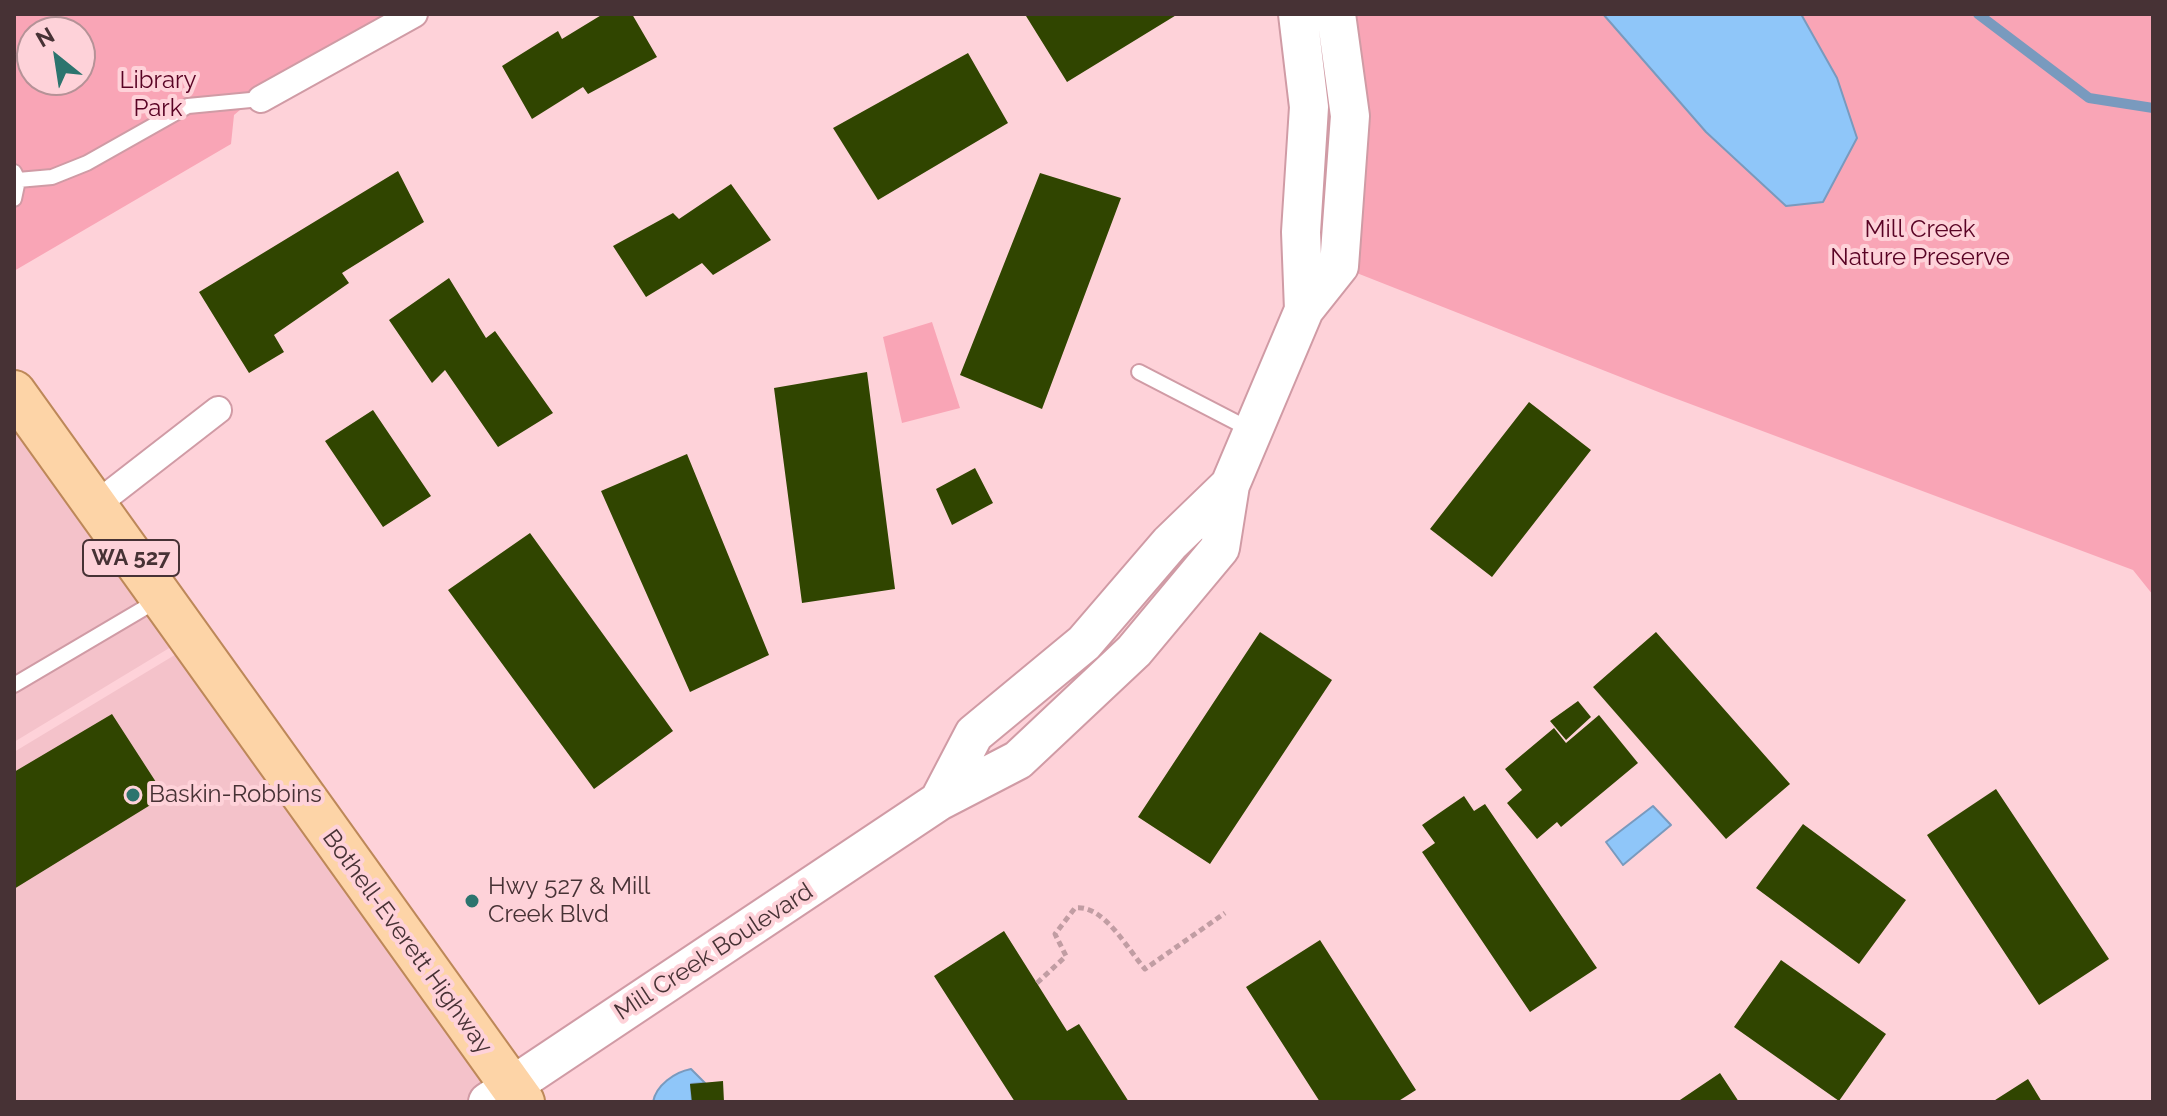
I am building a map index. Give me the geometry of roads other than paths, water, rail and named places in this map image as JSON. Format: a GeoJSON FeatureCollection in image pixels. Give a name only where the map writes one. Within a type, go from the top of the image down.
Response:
{"type":"FeatureCollection","features":[{"type":"Feature","properties":{"kind":"main road","name":"Bothell-Everett Highway"},"geometry":{"type":"LineString","coordinates":[[14,392],[507,1096]]}},
{"type":"Feature","properties":{"kind":"street"},"geometry":{"type":"LineString","coordinates":[[261,99],[414,14]]}},
{"type":"Feature","properties":{"kind":"street","name":"Mill Creek Boulevard"},"geometry":{"type":"LineString","coordinates":[[1298,14],[1309,107],[1301,232],[1304,310]]}},
{"type":"Feature","properties":{"kind":"street","name":"Mill Creek Boulevard"},"geometry":{"type":"LineString","coordinates":[[507,1096],[939,801],[1018,760],[1134,651],[1220,548],[1230,485],[1304,310],[1339,266],[1350,116],[1336,14]]}},
{"type":"Feature","properties":{"kind":"street"},"geometry":{"type":"LineString","coordinates":[[93,507],[218,410]]}},
{"type":"Feature","properties":{"kind":"lane"},"geometry":{"type":"LineString","coordinates":[[14,199],[16,176],[52,177],[87,163],[188,106],[261,99]]}},
{"type":"Feature","properties":{"kind":"lane"},"geometry":{"type":"LineString","coordinates":[[1139,372],[1253,431]]}},
{"type":"Feature","properties":{"kind":"lane"},"geometry":{"type":"LineString","coordinates":[[14,685],[160,599]]}},
{"type":"Feature","properties":{"kind":"water"},"geometry":{"type":"Polygon","coordinates":[[[1603,14],[1801,14],[1837,78],[1857,138],[1823,202],[1786,206],[1706,132],[1603,14]]]}},
{"type":"Feature","properties":{"kind":"water"},"geometry":{"type":"Polygon","coordinates":[[[1653,806],[1671,825],[1623,865],[1606,842],[1653,806]]]}},
{"type":"Feature","properties":{"kind":"water"},"geometry":{"type":"Polygon","coordinates":[[[691,1069],[705,1083],[691,1084],[692,1102],[653,1102],[667,1080],[691,1069]]]}},
{"type":"Feature","properties":{"kind":"waterway"},"geometry":{"type":"LineString","coordinates":[[1978,14],[2089,98],[2153,108]]}},
{"type":"Feature","properties":{"kind":"place","name":"Baskin-Robbins"},"geometry":{"type":"Point","coordinates":[133,795]}},
{"type":"Feature","properties":{"kind":"place","name":"Hwy 527 & Mill Creek Blvd"},"geometry":{"type":"Point","coordinates":[472,901]}},
{"type":"Feature","properties":{"kind":"park label","name":"Library Park"},"geometry":{"type":"Point","coordinates":[158,95]}},
{"type":"Feature","properties":{"kind":"park label","name":"Mill Creek Nature Preserve"},"geometry":{"type":"Point","coordinates":[1920,244]}}]}
